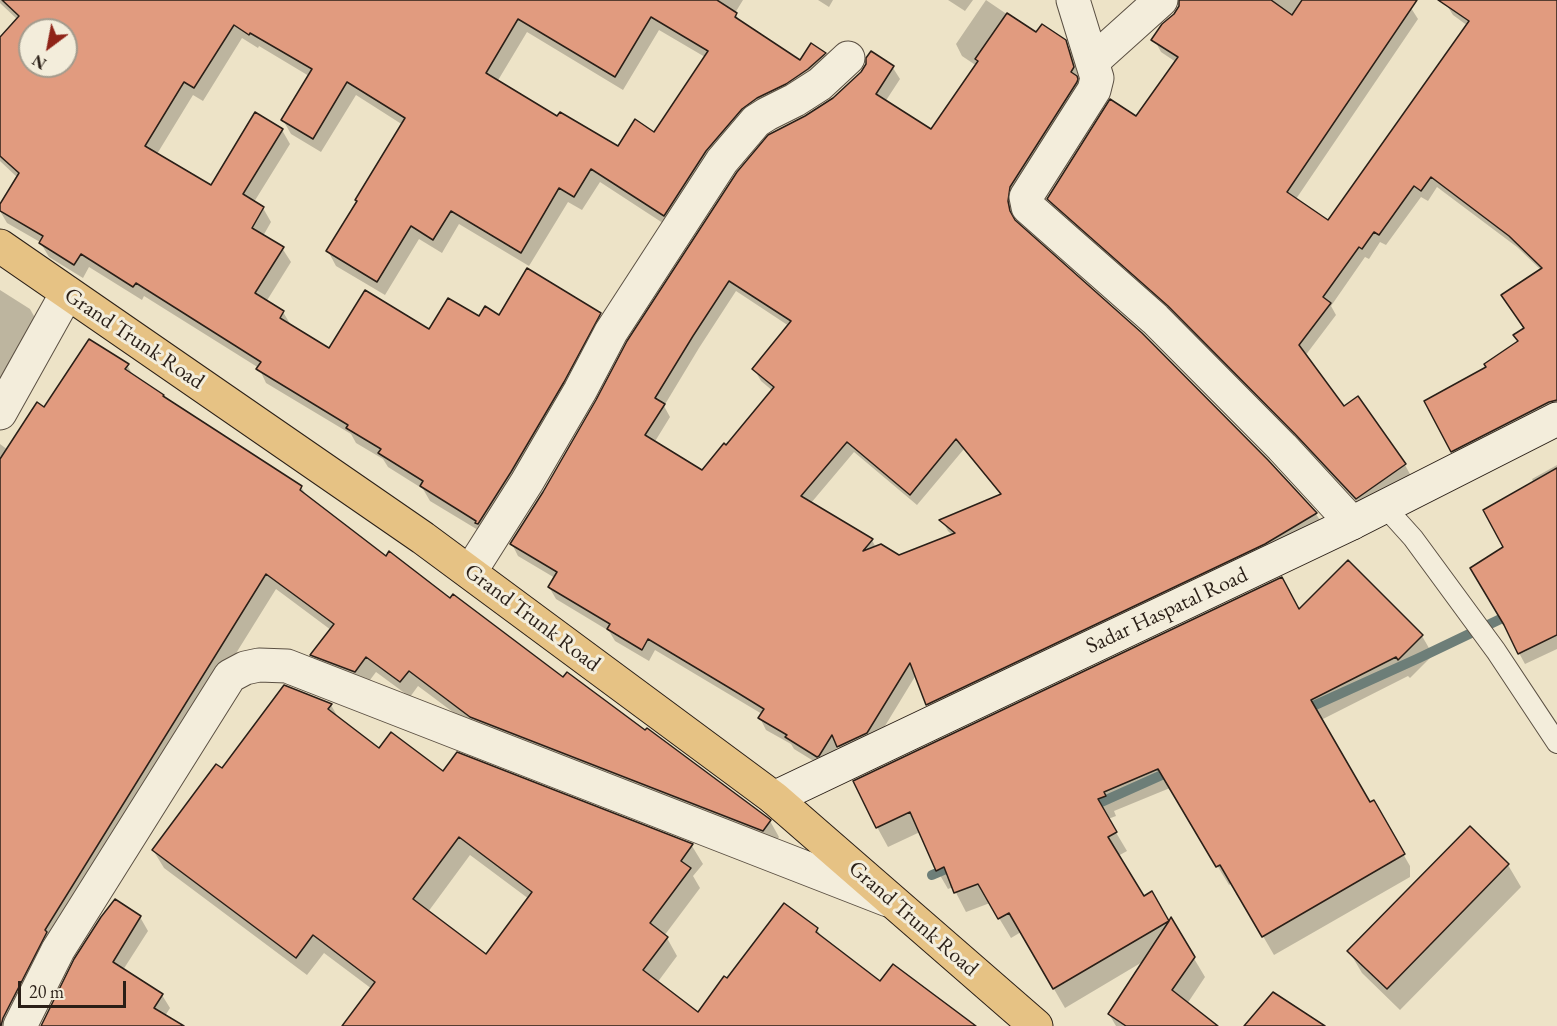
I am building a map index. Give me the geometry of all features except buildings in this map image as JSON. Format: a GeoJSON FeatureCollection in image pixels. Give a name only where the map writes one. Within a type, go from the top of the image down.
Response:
{"type":"FeatureCollection","features":[{"type":"Feature","properties":{"kind":"highway","name":"Grand Trunk Road"},"geometry":{"type":"LineString","coordinates":[[0,246],[423,538],[774,798],[1036,1026]]}},
{"type":"Feature","properties":{"kind":"street"},"geometry":{"type":"LineString","coordinates":[[1073,0],[1097,78],[1094,90],[1026,197],[1028,207],[1155,320],[1282,447],[1352,523]]}},
{"type":"Feature","properties":{"kind":"street"},"geometry":{"type":"LineString","coordinates":[[1092,62],[1161,0]]}},
{"type":"Feature","properties":{"kind":"street"},"geometry":{"type":"LineString","coordinates":[[470,572],[527,482],[611,332],[722,161],[756,121],[820,84],[848,58]]}},
{"type":"Feature","properties":{"kind":"street"},"geometry":{"type":"LineString","coordinates":[[0,413],[67,293]]}},
{"type":"Feature","properties":{"kind":"street","name":"Sadar Haspatal Road"},"geometry":{"type":"LineString","coordinates":[[774,798],[1352,523],[1557,419]]}},
{"type":"Feature","properties":{"kind":"street"},"geometry":{"type":"LineString","coordinates":[[20,1026],[58,950],[230,676],[259,664],[287,666],[893,901]]}},
{"type":"Feature","properties":{"kind":"lane"},"geometry":{"type":"LineString","coordinates":[[1385,507],[1413,538],[1496,651],[1557,743]]}},
{"type":"Feature","properties":{"kind":"waterway"},"geometry":{"type":"LineString","coordinates":[[1302,711],[1513,613]]}},
{"type":"Feature","properties":{"kind":"waterway"},"geometry":{"type":"LineString","coordinates":[[1088,808],[1173,770]]}},
{"type":"Feature","properties":{"kind":"waterway"},"geometry":{"type":"LineString","coordinates":[[932,875],[958,864]]}}]}
